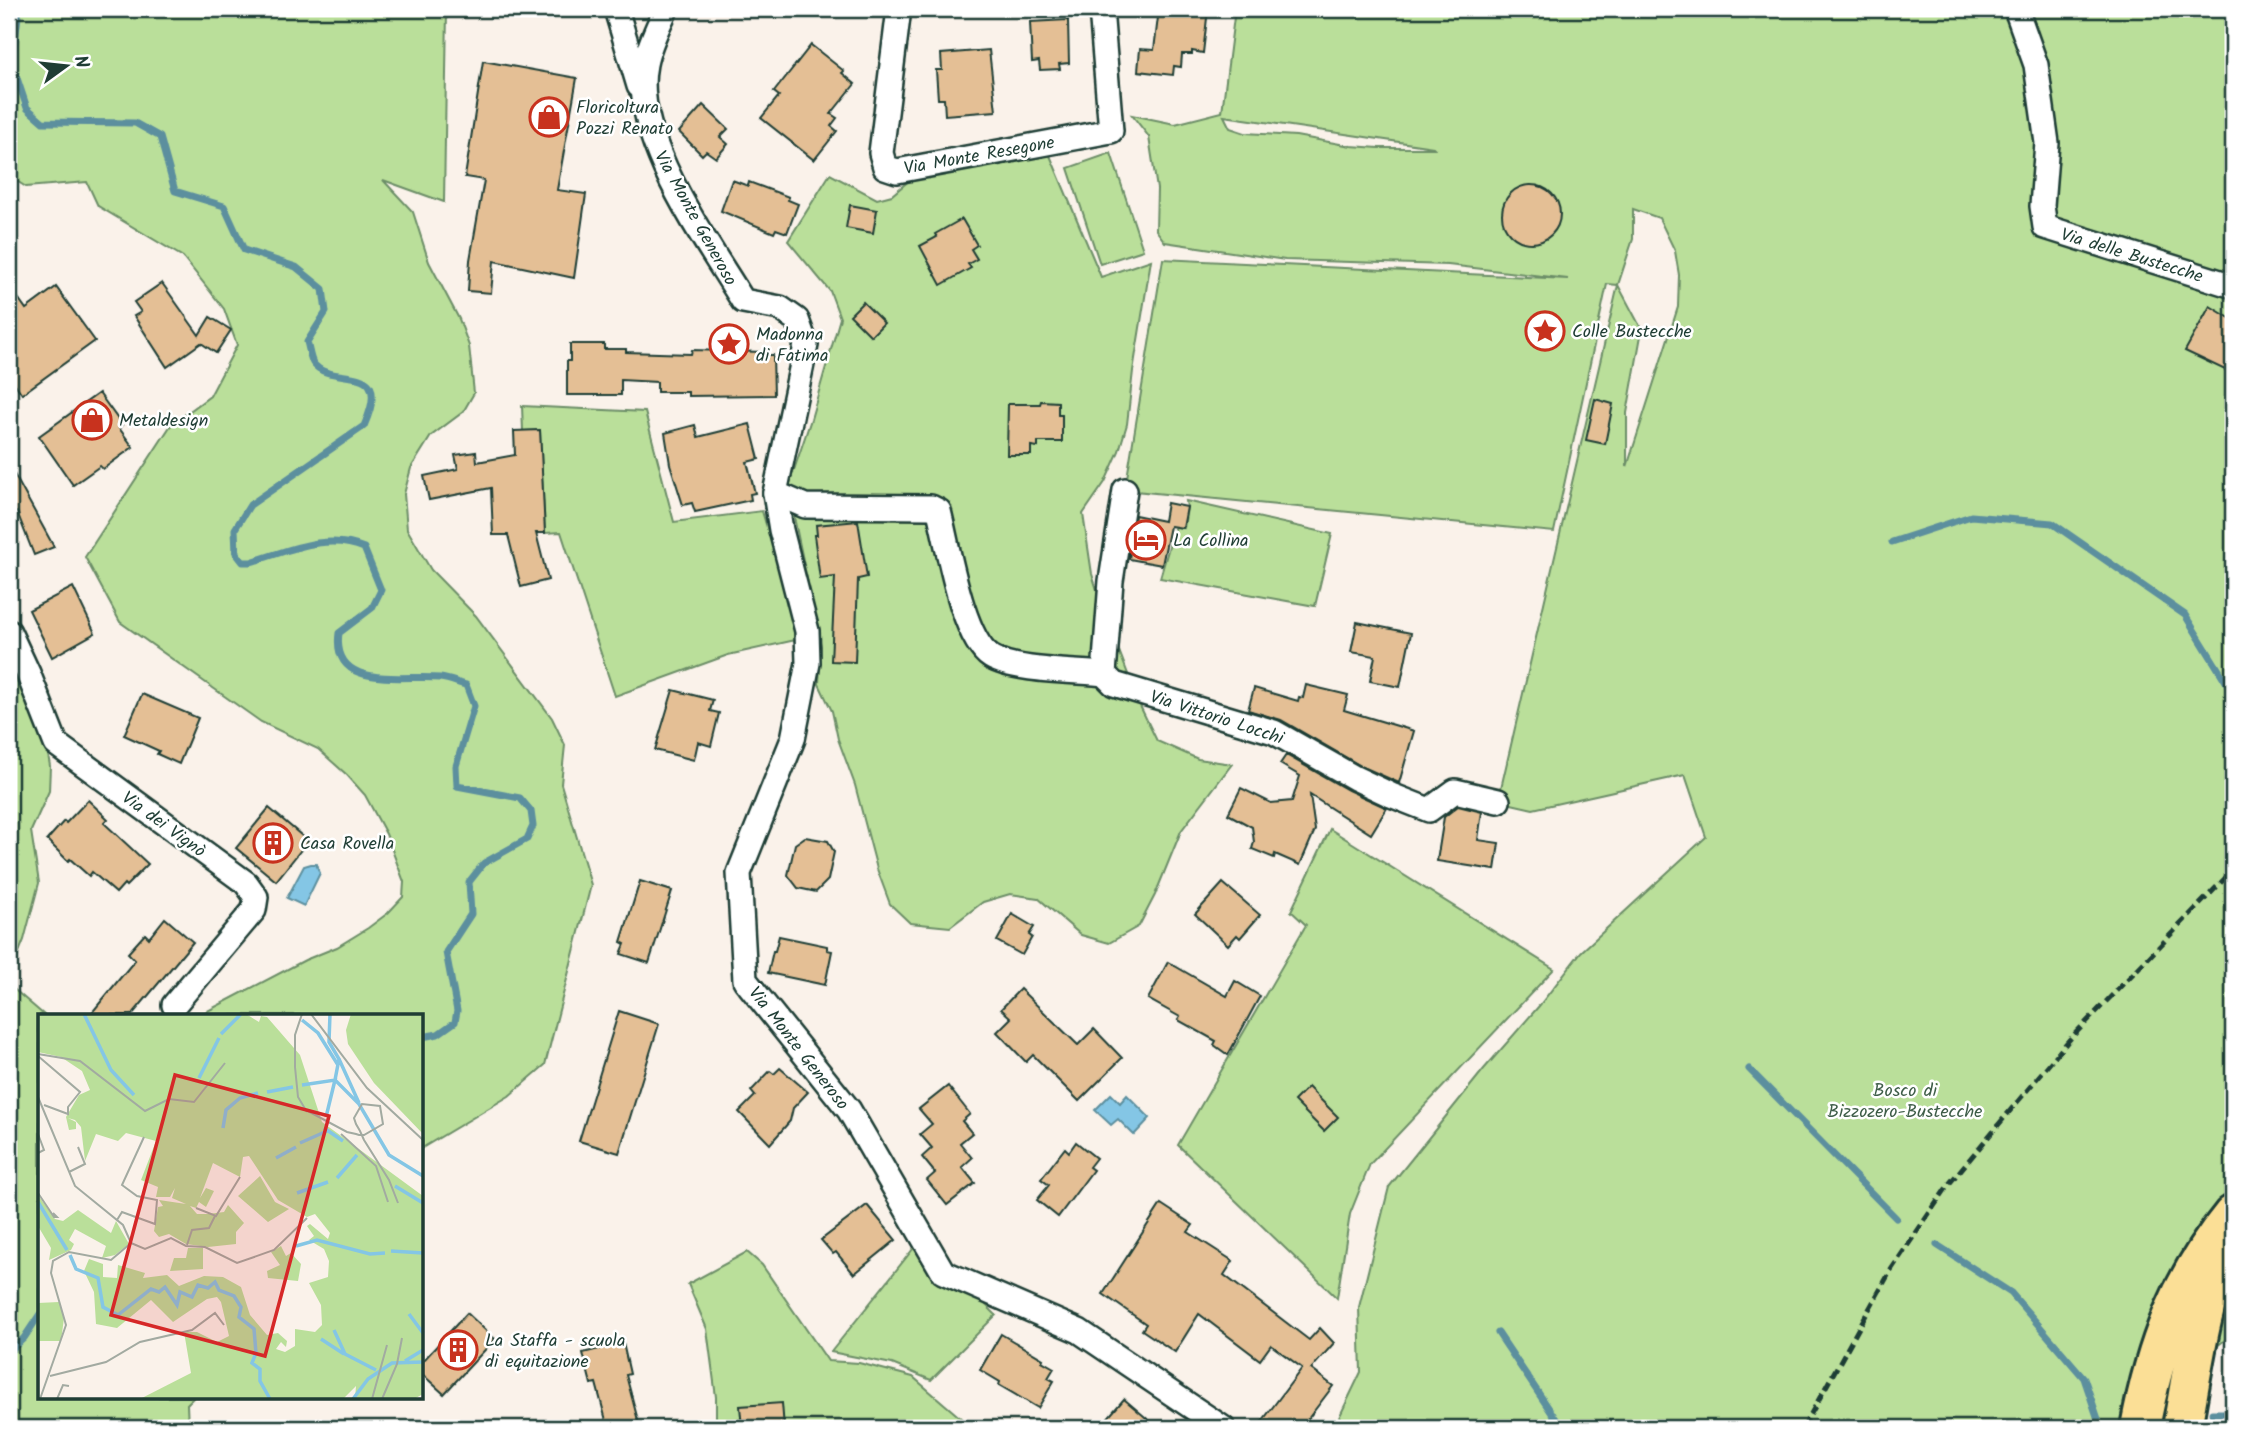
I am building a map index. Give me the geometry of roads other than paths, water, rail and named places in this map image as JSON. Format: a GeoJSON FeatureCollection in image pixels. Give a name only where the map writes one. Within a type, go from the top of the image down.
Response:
{"type":"FeatureCollection","features":[{"type":"Feature","properties":{"kind":"highway"},"geometry":{"type":"LineString","coordinates":[[2140,1428],[2148,1384],[2171,1315],[2186,1282],[2211,1242],[2233,1214]]}},
{"type":"Feature","properties":{"kind":"highway"},"geometry":{"type":"LineString","coordinates":[[2182,1428],[2200,1332],[2215,1271],[2233,1227]]}},
{"type":"Feature","properties":{"kind":"street","name":"Via Monte Generoso"},"geometry":{"type":"LineString","coordinates":[[616,9],[655,146],[674,185],[743,301],[780,308],[797,320],[806,345],[775,493],[781,530],[807,631],[808,663],[793,739],[739,873],[745,980],[849,1110],[943,1272],[1079,1331],[1223,1428]]}},
{"type":"Feature","properties":{"kind":"street","name":"Via Monte Generoso"},"geometry":{"type":"LineString","coordinates":[[645,107],[644,66],[651,41],[666,9]]}},
{"type":"Feature","properties":{"kind":"street","name":"Via Monte Resegone"},"geometry":{"type":"LineString","coordinates":[[899,9],[881,153],[886,167],[897,171],[1111,131],[1101,9]]}},
{"type":"Feature","properties":{"kind":"street","name":"Via delle Bustecche"},"geometry":{"type":"LineString","coordinates":[[2016,9],[2036,65],[2047,144],[2042,206],[2045,228],[2233,286]]}},
{"type":"Feature","properties":{"kind":"street"},"geometry":{"type":"LineString","coordinates":[[775,493],[805,506],[931,507],[939,511],[968,627],[980,647],[992,658],[1015,666],[1104,674],[1111,581],[1125,490]]}},
{"type":"Feature","properties":{"kind":"street","name":"Via dei Vignò"},"geometry":{"type":"LineString","coordinates":[[9,632],[56,744],[246,883],[256,897],[254,910],[174,1005]]}},
{"type":"Feature","properties":{"kind":"street","name":"Via Vittorio Locchi"},"geometry":{"type":"LineString","coordinates":[[1104,674],[1114,684],[1274,732],[1354,778],[1429,810],[1455,791],[1498,801]]}},
{"type":"Feature","properties":{"kind":"water"},"geometry":{"type":"Polygon","coordinates":[[[316,864],[320,873],[304,906],[287,898],[304,866],[316,864]]]}},
{"type":"Feature","properties":{"kind":"water"},"geometry":{"type":"Polygon","coordinates":[[[1111,1094],[1120,1103],[1127,1095],[1150,1118],[1134,1135],[1118,1119],[1111,1125],[1095,1110],[1111,1094]]]}},
{"type":"Feature","properties":{"kind":"waterway"},"geometry":{"type":"LineString","coordinates":[[19,9],[12,63],[27,108],[43,122],[135,123],[160,137],[175,191],[224,206],[244,250],[296,267],[323,289],[326,312],[307,342],[313,363],[333,374],[366,382],[372,390],[364,426],[250,505],[235,529],[236,553],[243,562],[251,562],[322,542],[364,548],[381,590],[372,608],[339,633],[340,652],[346,664],[358,672],[373,676],[440,678],[466,685],[474,706],[456,766],[457,786],[520,798],[531,811],[533,826],[527,839],[484,863],[469,882],[471,914],[446,952],[457,1011],[455,1022],[438,1034],[424,1037]]}},
{"type":"Feature","properties":{"kind":"waterway"},"geometry":{"type":"LineString","coordinates":[[1892,542],[1971,516],[2052,523],[2185,615],[2233,693]]}},
{"type":"Feature","properties":{"kind":"waterway"},"geometry":{"type":"LineString","coordinates":[[1749,1069],[1896,1218]]}},
{"type":"Feature","properties":{"kind":"waterway"},"geometry":{"type":"LineString","coordinates":[[1937,1245],[2011,1293],[2084,1378],[2101,1428]]}},
{"type":"Feature","properties":{"kind":"waterway"},"geometry":{"type":"LineString","coordinates":[[9,1352],[24,1338],[38,1317]]}},
{"type":"Feature","properties":{"kind":"waterway"},"geometry":{"type":"LineString","coordinates":[[1498,1333],[1562,1428]]}},
{"type":"Feature","properties":{"kind":"waterway"},"geometry":{"type":"LineString","coordinates":[[2212,1413],[2233,1413]]}},
{"type":"Feature","properties":{"kind":"railway"},"geometry":{"type":"LineString","coordinates":[[1803,1428],[1891,1270],[1949,1184],[2069,1040],[2233,870]]}},
{"type":"Feature","properties":{"kind":"place","name":"Floricoltura Pozzi Renato"},"geometry":{"type":"Point","coordinates":[549,117]}},
{"type":"Feature","properties":{"kind":"place","name":"Colle Bustecche"},"geometry":{"type":"Point","coordinates":[1545,331]}},
{"type":"Feature","properties":{"kind":"place","name":"Madonna di Fatima"},"geometry":{"type":"Point","coordinates":[729,344]}},
{"type":"Feature","properties":{"kind":"place","name":"Metaldesign"},"geometry":{"type":"Point","coordinates":[92,420]}},
{"type":"Feature","properties":{"kind":"place","name":"La Collina"},"geometry":{"type":"Point","coordinates":[1146,540]}},
{"type":"Feature","properties":{"kind":"place","name":"Casa Rovella"},"geometry":{"type":"Point","coordinates":[273,843]}},
{"type":"Feature","properties":{"kind":"place","name":"La Staffa - scuola di equitazione"},"geometry":{"type":"Point","coordinates":[458,1350]}},
{"type":"Feature","properties":{"kind":"park label","name":"Bosco di Bizzozero-Bustecche"},"geometry":{"type":"Point","coordinates":[1905,1100]}}]}
